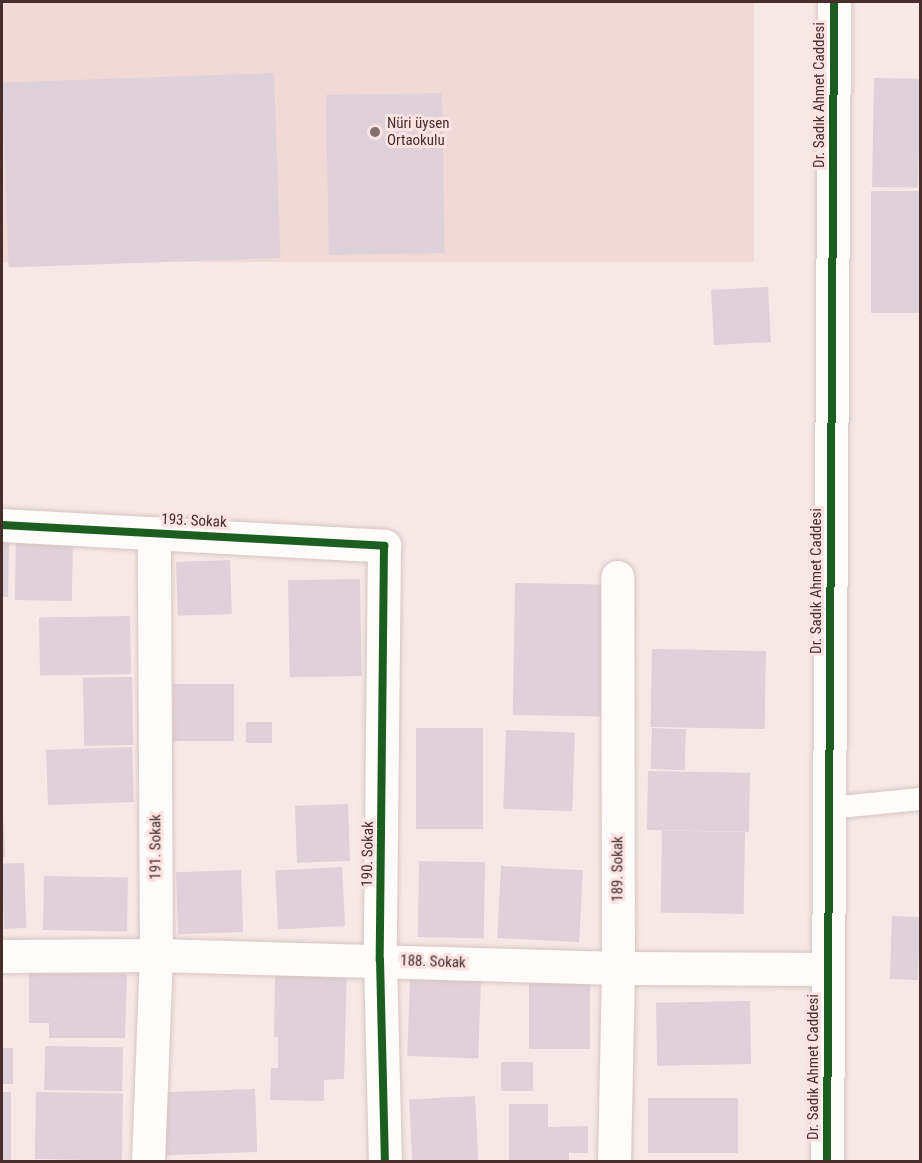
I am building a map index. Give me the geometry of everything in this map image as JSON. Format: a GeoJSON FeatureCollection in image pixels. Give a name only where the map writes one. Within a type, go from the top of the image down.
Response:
{"type":"FeatureCollection","features":[{"type":"Feature","properties":{"kind":"street","name":"Dr. Sadık Ahmet Caddesi"},"geometry":{"type":"LineString","coordinates":[[828,1161],[834,2]]}},
{"type":"Feature","properties":{"kind":"street","name":"193. Sokak"},"geometry":{"type":"LineString","coordinates":[[2,525],[384,546]]}},
{"type":"Feature","properties":{"kind":"street","name":"191. Sokak"},"geometry":{"type":"LineString","coordinates":[[148,1161],[156,955],[154,533]]}},
{"type":"Feature","properties":{"kind":"street","name":"190. Sokak"},"geometry":{"type":"LineString","coordinates":[[384,546],[380,960],[385,1161]]}},
{"type":"Feature","properties":{"kind":"street","name":"189. Sokak"},"geometry":{"type":"LineString","coordinates":[[614,1161],[618,968],[617,577]]}},
{"type":"Feature","properties":{"kind":"street","name":"188. Sokak"},"geometry":{"type":"LineString","coordinates":[[2,956],[156,955],[618,968],[828,969]]}},
{"type":"Feature","properties":{"kind":"lane"},"geometry":{"type":"LineString","coordinates":[[829,808],[921,799]]}},
{"type":"Feature","properties":{"kind":"shaded area","name":"Nüri üysen Ortaokulu"},"geometry":{"type":"Polygon","coordinates":[[[2,2],[754,2],[754,262],[2,262],[2,2]]]}},
{"type":"Feature","properties":{"kind":"building"},"geometry":{"type":"Polygon","coordinates":[[[274,73],[280,258],[9,267],[2,82],[274,73]]]}},
{"type":"Feature","properties":{"kind":"building"},"geometry":{"type":"Polygon","coordinates":[[[874,78],[920,79],[918,188],[872,187],[874,78]]]}},
{"type":"Feature","properties":{"kind":"building"},"geometry":{"type":"Polygon","coordinates":[[[442,93],[445,253],[329,255],[326,95],[442,93]]]}},
{"type":"Feature","properties":{"kind":"building"},"geometry":{"type":"Polygon","coordinates":[[[871,191],[920,191],[920,313],[871,313],[871,191]]]}},
{"type":"Feature","properties":{"kind":"building"},"geometry":{"type":"Polygon","coordinates":[[[768,287],[771,342],[714,345],[711,290],[768,287]]]}},
{"type":"Feature","properties":{"kind":"building"},"geometry":{"type":"Polygon","coordinates":[[[16,535],[73,536],[72,601],[15,600],[16,535]]]}},
{"type":"Feature","properties":{"kind":"building"},"geometry":{"type":"Polygon","coordinates":[[[2,542],[9,542],[8,597],[2,597],[2,542]]]}},
{"type":"Feature","properties":{"kind":"building"},"geometry":{"type":"Polygon","coordinates":[[[230,560],[232,614],[178,616],[176,562],[230,560]]]}},
{"type":"Feature","properties":{"kind":"building"},"geometry":{"type":"Polygon","coordinates":[[[360,579],[362,676],[290,677],[288,580],[360,579]]]}},
{"type":"Feature","properties":{"kind":"building"},"geometry":{"type":"Polygon","coordinates":[[[515,583],[603,585],[601,717],[513,715],[515,583]]]}},
{"type":"Feature","properties":{"kind":"building"},"geometry":{"type":"Polygon","coordinates":[[[130,616],[131,674],[40,676],[39,618],[130,616]]]}},
{"type":"Feature","properties":{"kind":"building"},"geometry":{"type":"Polygon","coordinates":[[[652,649],[766,651],[765,729],[651,727],[652,649]]]}},
{"type":"Feature","properties":{"kind":"building"},"geometry":{"type":"Polygon","coordinates":[[[132,677],[133,745],[84,746],[83,678],[132,677]]]}},
{"type":"Feature","properties":{"kind":"building"},"geometry":{"type":"Polygon","coordinates":[[[173,684],[234,684],[234,741],[173,741],[173,684]]]}},
{"type":"Feature","properties":{"kind":"building"},"geometry":{"type":"Polygon","coordinates":[[[246,722],[272,722],[272,743],[246,743],[246,722]]]}},
{"type":"Feature","properties":{"kind":"building"},"geometry":{"type":"Polygon","coordinates":[[[416,728],[483,728],[483,829],[416,829],[416,728]]]}},
{"type":"Feature","properties":{"kind":"building"},"geometry":{"type":"Polygon","coordinates":[[[652,728],[686,729],[685,770],[651,769],[652,728]]]}},
{"type":"Feature","properties":{"kind":"building"},"geometry":{"type":"Polygon","coordinates":[[[506,730],[575,732],[572,811],[503,809],[506,730]]]}},
{"type":"Feature","properties":{"kind":"building"},"geometry":{"type":"Polygon","coordinates":[[[132,747],[134,802],[48,805],[46,750],[132,747]]]}},
{"type":"Feature","properties":{"kind":"building"},"geometry":{"type":"Polygon","coordinates":[[[648,771],[750,773],[749,832],[647,830],[648,771]]]}},
{"type":"Feature","properties":{"kind":"building"},"geometry":{"type":"Polygon","coordinates":[[[348,804],[350,861],[297,863],[295,806],[348,804]]]}},
{"type":"Feature","properties":{"kind":"building"},"geometry":{"type":"Polygon","coordinates":[[[3,812],[5,857],[2,857],[3,812]]]}},
{"type":"Feature","properties":{"kind":"building"},"geometry":{"type":"Polygon","coordinates":[[[662,831],[745,832],[744,914],[661,913],[662,831]]]}},
{"type":"Feature","properties":{"kind":"building"},"geometry":{"type":"Polygon","coordinates":[[[419,861],[485,862],[484,938],[418,937],[419,861]]]}},
{"type":"Feature","properties":{"kind":"building"},"geometry":{"type":"Polygon","coordinates":[[[24,863],[26,928],[4,929],[2,864],[24,863]]]}},
{"type":"Feature","properties":{"kind":"building"},"geometry":{"type":"Polygon","coordinates":[[[501,866],[583,870],[579,942],[497,938],[501,866]]]}},
{"type":"Feature","properties":{"kind":"building"},"geometry":{"type":"Polygon","coordinates":[[[342,867],[345,926],[278,929],[275,871],[342,867]]]}},
{"type":"Feature","properties":{"kind":"building"},"geometry":{"type":"Polygon","coordinates":[[[241,870],[243,932],[178,934],[176,872],[241,870]]]}},
{"type":"Feature","properties":{"kind":"building"},"geometry":{"type":"Polygon","coordinates":[[[44,876],[128,877],[127,931],[43,930],[44,876]]]}},
{"type":"Feature","properties":{"kind":"building"},"geometry":{"type":"Polygon","coordinates":[[[892,916],[920,917],[918,980],[890,979],[892,916]]]}},
{"type":"Feature","properties":{"kind":"building"},"geometry":{"type":"Polygon","coordinates":[[[347,967],[344,1079],[324,1080],[324,1101],[270,1100],[271,1068],[278,1068],[278,1037],[274,1037],[275,974],[347,967]]]}},
{"type":"Feature","properties":{"kind":"building"},"geometry":{"type":"Polygon","coordinates":[[[29,973],[127,974],[125,1038],[49,1038],[49,1023],[29,1023],[29,973]]]}},
{"type":"Feature","properties":{"kind":"building"},"geometry":{"type":"Polygon","coordinates":[[[410,978],[481,980],[478,1058],[407,1056],[410,978]]]}},
{"type":"Feature","properties":{"kind":"building"},"geometry":{"type":"Polygon","coordinates":[[[529,983],[590,983],[590,1049],[529,1049],[529,983]]]}},
{"type":"Feature","properties":{"kind":"building"},"geometry":{"type":"Polygon","coordinates":[[[750,1001],[751,1064],[657,1066],[656,1003],[750,1001]]]}},
{"type":"Feature","properties":{"kind":"building"},"geometry":{"type":"Polygon","coordinates":[[[45,1046],[123,1047],[122,1091],[44,1090],[45,1046]]]}},
{"type":"Feature","properties":{"kind":"building"},"geometry":{"type":"Polygon","coordinates":[[[2,1048],[13,1048],[13,1084],[2,1084],[2,1048]]]}},
{"type":"Feature","properties":{"kind":"building"},"geometry":{"type":"Polygon","coordinates":[[[501,1062],[533,1062],[533,1091],[501,1091],[501,1062]]]}},
{"type":"Feature","properties":{"kind":"building"},"geometry":{"type":"Polygon","coordinates":[[[255,1089],[257,1152],[166,1155],[164,1092],[255,1089]]]}},
{"type":"Feature","properties":{"kind":"building"},"geometry":{"type":"Polygon","coordinates":[[[2,1092],[11,1092],[11,1160],[2,1160],[2,1092]]]}},
{"type":"Feature","properties":{"kind":"building"},"geometry":{"type":"Polygon","coordinates":[[[36,1092],[123,1094],[122,1161],[35,1159],[36,1092]]]}},
{"type":"Feature","properties":{"kind":"building"},"geometry":{"type":"Polygon","coordinates":[[[475,1096],[478,1162],[412,1162],[409,1099],[475,1096]]]}},
{"type":"Feature","properties":{"kind":"building"},"geometry":{"type":"Polygon","coordinates":[[[648,1098],[738,1098],[738,1153],[648,1153],[648,1098]]]}},
{"type":"Feature","properties":{"kind":"building"},"geometry":{"type":"Polygon","coordinates":[[[509,1104],[548,1104],[548,1127],[588,1126],[588,1153],[569,1153],[569,1162],[509,1162],[509,1104]]]}},
{"type":"Feature","properties":{"kind":"cycle path"},"geometry":{"type":"LineString","coordinates":[[827,1162],[834,2]]}},
{"type":"Feature","properties":{"kind":"cycle path"},"geometry":{"type":"LineString","coordinates":[[2,525],[384,546],[380,960],[385,1162]]}},
{"type":"Feature","properties":{"kind":"place","name":"Nüri üysen Ortaokulu"},"geometry":{"type":"Point","coordinates":[375,132]}}]}
